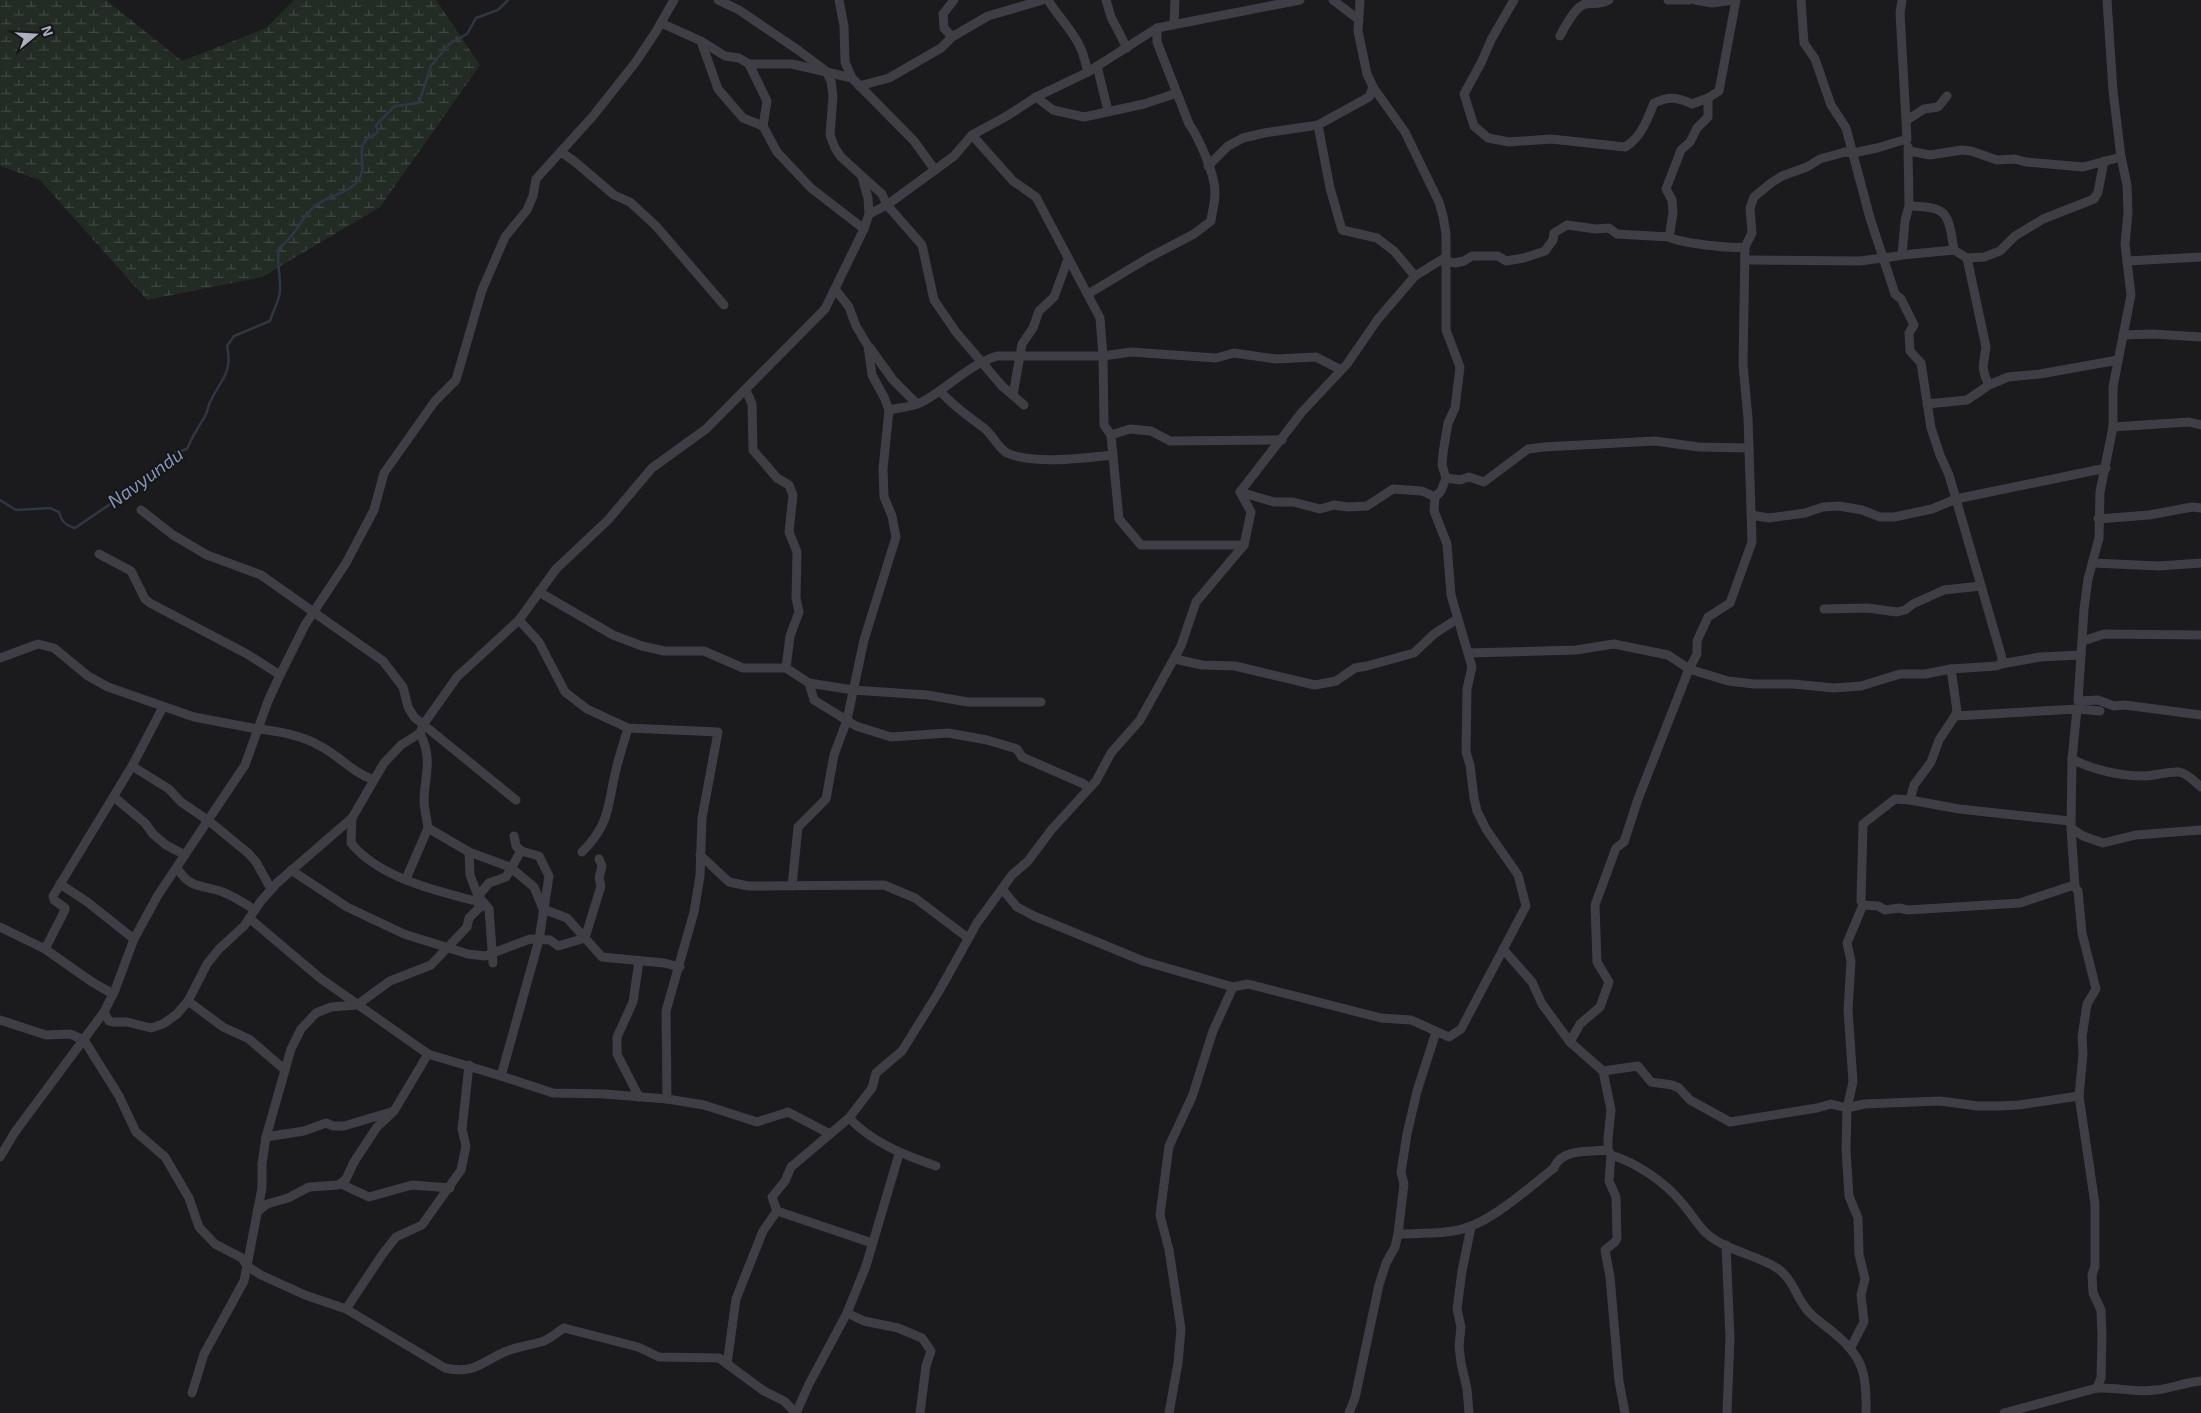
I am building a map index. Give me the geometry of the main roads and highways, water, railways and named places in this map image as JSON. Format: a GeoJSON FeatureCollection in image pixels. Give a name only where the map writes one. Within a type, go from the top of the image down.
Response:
{"type":"FeatureCollection","features":[{"type":"Feature","properties":{"kind":"waterway","name":"Navyundu"},"geometry":{"type":"LineString","coordinates":[[0,500],[16,510],[50,508],[59,512],[64,523],[75,528],[131,490],[150,474],[162,470],[174,453],[187,449],[225,375],[228,363],[227,346],[234,336],[270,321],[280,291],[279,248],[290,238],[314,207],[355,184],[362,170],[362,150],[365,141],[378,132],[376,125],[395,106],[419,103],[431,66],[449,44],[467,34],[476,18],[498,10],[508,0]]}}]}
